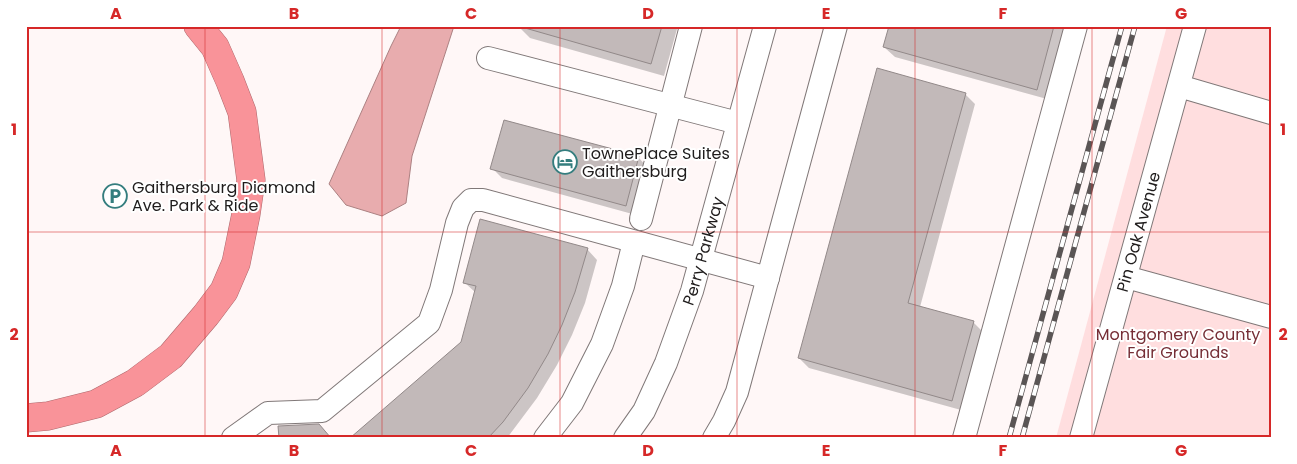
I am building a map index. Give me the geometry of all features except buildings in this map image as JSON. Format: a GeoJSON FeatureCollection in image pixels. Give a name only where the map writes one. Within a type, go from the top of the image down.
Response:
{"type":"FeatureCollection","features":[{"type":"Feature","properties":{"kind":"highway"},"geometry":{"type":"LineString","coordinates":[[26,418],[48,416],[96,404],[135,383],[171,356],[224,291],[236,263],[251,180],[242,112],[215,48],[198,26]]}},
{"type":"Feature","properties":{"kind":"street"},"geometry":{"type":"LineString","coordinates":[[641,218],[691,26]]}},
{"type":"Feature","properties":{"kind":"street","name":"Perry Parkway"},"geometry":{"type":"LineString","coordinates":[[625,438],[644,411],[666,363],[692,291],[764,26]]}},
{"type":"Feature","properties":{"kind":"street"},"geometry":{"type":"LineString","coordinates":[[714,438],[737,392],[836,26]]}},
{"type":"Feature","properties":{"kind":"street"},"geometry":{"type":"LineString","coordinates":[[964,438],[1076,26]]}},
{"type":"Feature","properties":{"kind":"street","name":"Pin Oak Avenue"},"geometry":{"type":"LineString","coordinates":[[1081,438],[1195,26]]}},
{"type":"Feature","properties":{"kind":"street"},"geometry":{"type":"LineString","coordinates":[[488,58],[738,123]]}},
{"type":"Feature","properties":{"kind":"street"},"geometry":{"type":"LineString","coordinates":[[1179,86],[1271,113]]}},
{"type":"Feature","properties":{"kind":"street"},"geometry":{"type":"LineString","coordinates":[[234,438],[268,413],[322,411],[429,323],[441,290],[457,223],[463,208],[471,200],[483,200],[768,278]]}},
{"type":"Feature","properties":{"kind":"street"},"geometry":{"type":"LineString","coordinates":[[544,438],[572,403],[602,344],[624,286],[634,242]]}},
{"type":"Feature","properties":{"kind":"street"},"geometry":{"type":"LineString","coordinates":[[1126,277],[1271,317]]}},
{"type":"Feature","properties":{"kind":"green space","name":"Montgomery County Fair Grounds"},"geometry":{"type":"Polygon","coordinates":[[[1167,26],[1271,26],[1271,438],[1056,438],[1167,26]]]}},
{"type":"Feature","properties":{"kind":"shaded area"},"geometry":{"type":"Polygon","coordinates":[[[401,26],[454,26],[412,156],[406,203],[382,216],[346,205],[329,184],[401,26]]]}},
{"type":"Feature","properties":{"kind":"railway"},"geometry":{"type":"LineString","coordinates":[[1009,438],[1122,26]]}},
{"type":"Feature","properties":{"kind":"railway"},"geometry":{"type":"LineString","coordinates":[[1022,438],[1135,26]]}},
{"type":"Feature","properties":{"kind":"place","name":"TownePlace Suites Gaithersburg"},"geometry":{"type":"Point","coordinates":[565,162]}},
{"type":"Feature","properties":{"kind":"place","name":"Gaithersburg Diamond Ave. Park & Ride"},"geometry":{"type":"Point","coordinates":[115,196]}}]}
